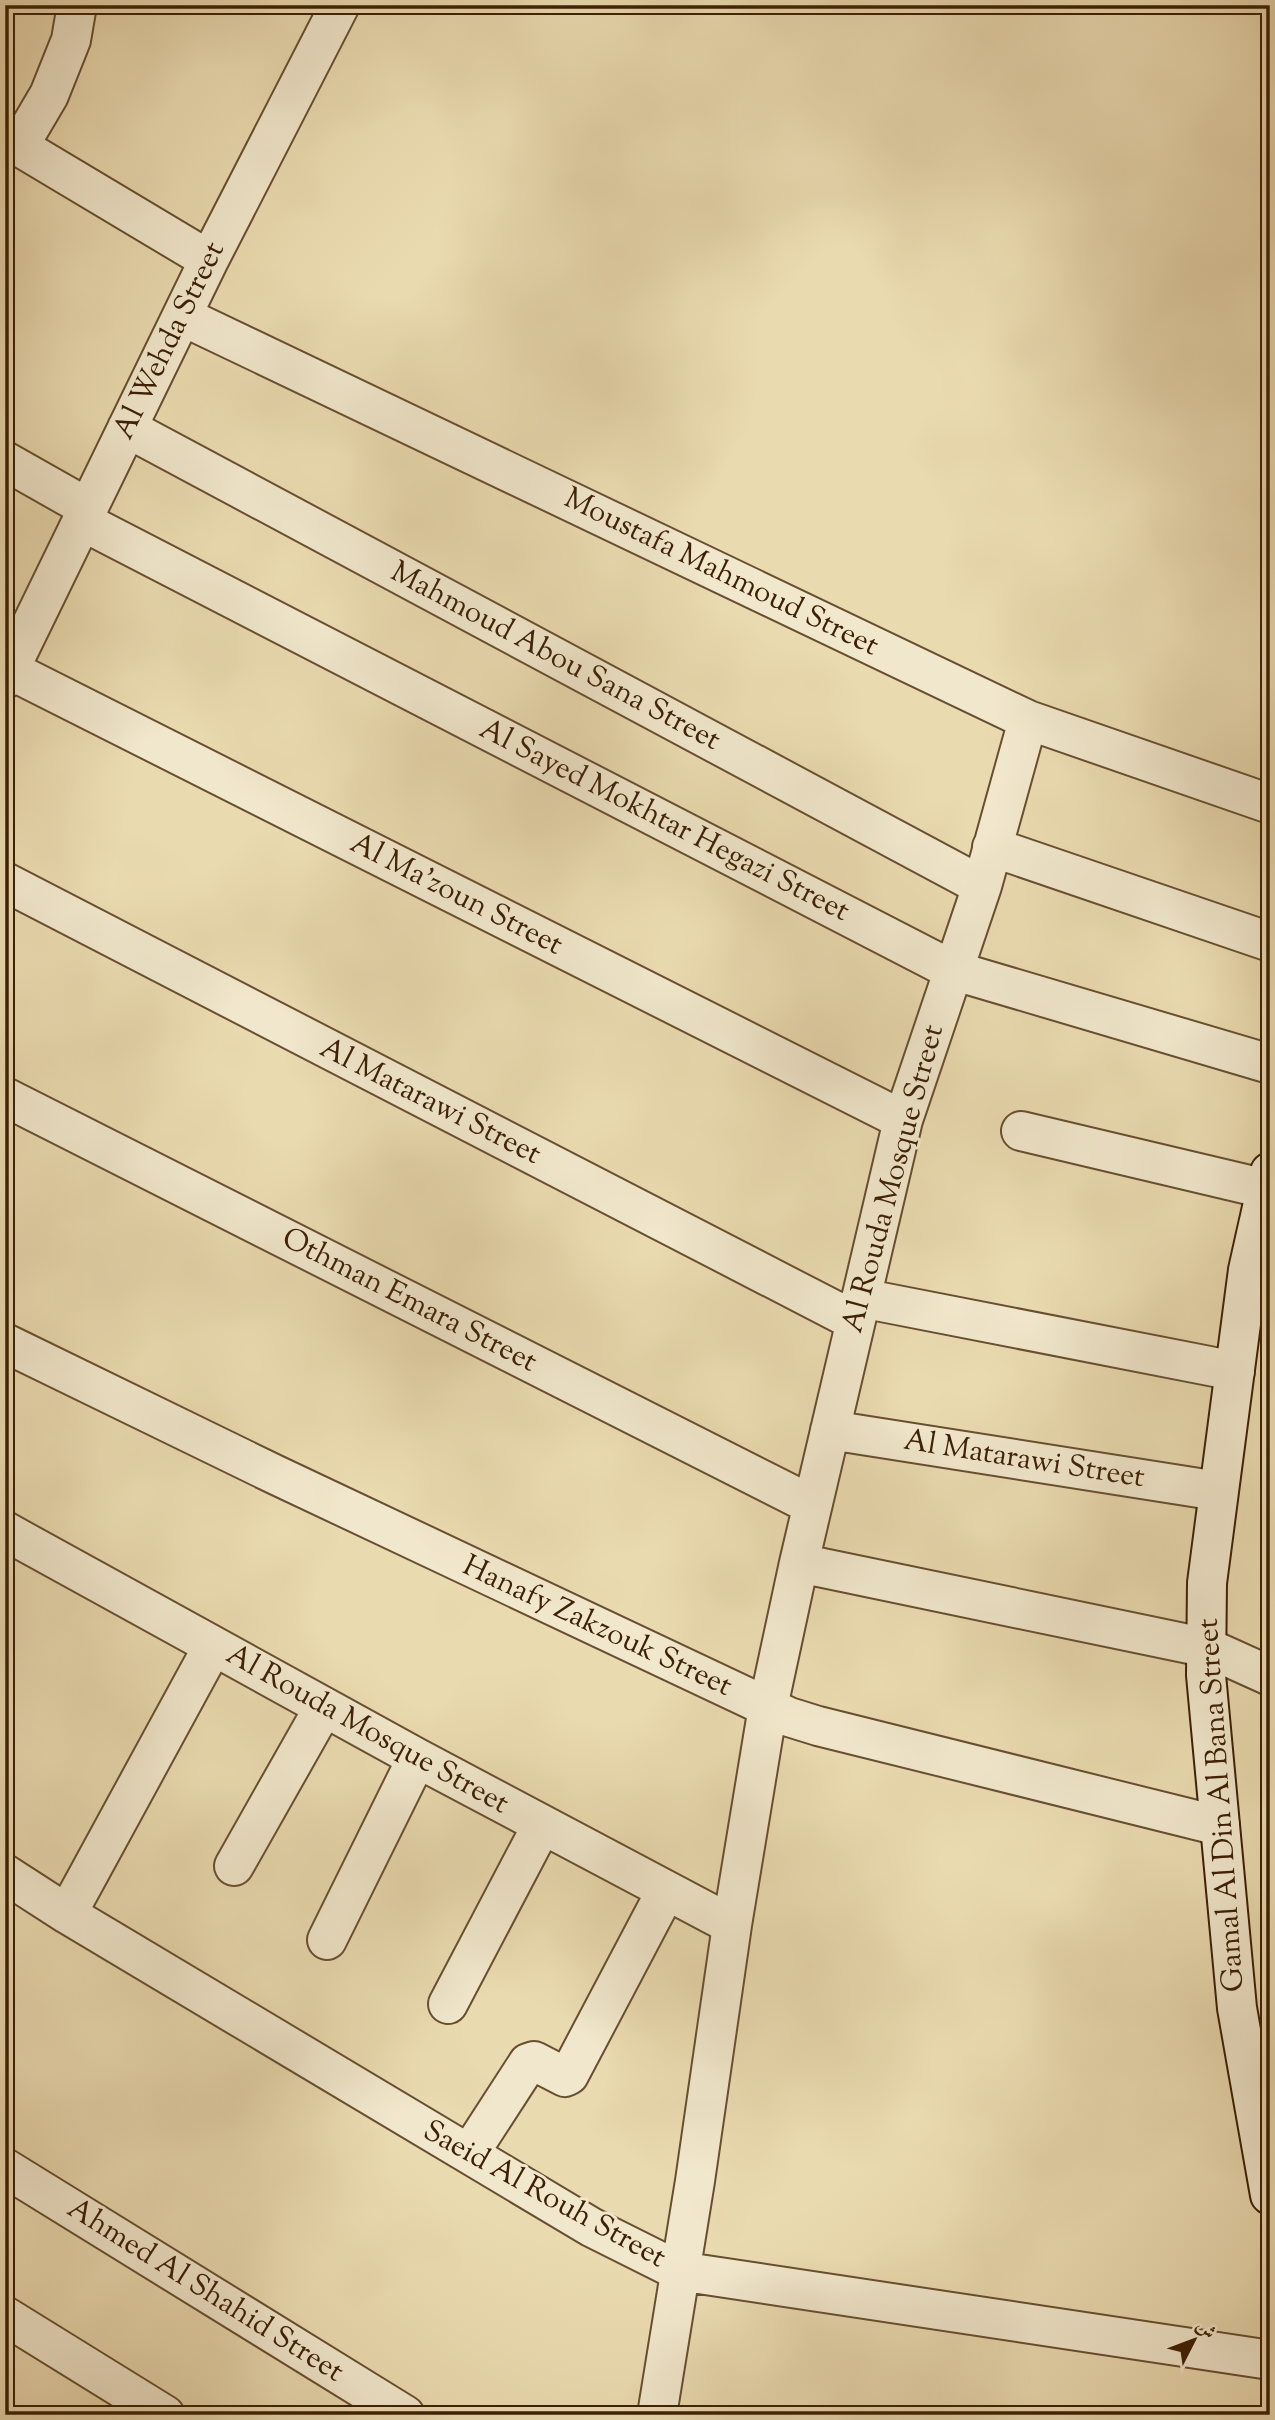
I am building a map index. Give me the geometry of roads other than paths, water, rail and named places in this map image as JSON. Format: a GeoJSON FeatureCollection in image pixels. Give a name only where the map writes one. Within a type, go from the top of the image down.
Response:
{"type":"FeatureCollection","features":[{"type":"Feature","properties":{"kind":"street","name":"Al Wehda Street"},"geometry":{"type":"LineString","coordinates":[[8,675],[209,260],[340,5]]}},
{"type":"Feature","properties":{"kind":"street"},"geometry":{"type":"LineString","coordinates":[[73,7],[71,40],[50,95],[12,142],[209,260]]}},
{"type":"Feature","properties":{"kind":"street","name":"Moustafa Mahmoud Street"},"geometry":{"type":"LineString","coordinates":[[182,316],[1028,720],[1270,804]]}},
{"type":"Feature","properties":{"kind":"street","name":"Mahmoud Abou Sana Street"},"geometry":{"type":"LineString","coordinates":[[127,428],[982,886]]}},
{"type":"Feature","properties":{"kind":"street","name":"Al Sayed Mokhtar Hegazi Street"},"geometry":{"type":"LineString","coordinates":[[5,461],[85,514],[952,970],[1270,1064]]}},
{"type":"Feature","properties":{"kind":"street","name":"Al Ma'zoun Street"},"geometry":{"type":"LineString","coordinates":[[8,675],[903,1120]]}},
{"type":"Feature","properties":{"kind":"street","name":"Al Rouda Mosque Street"},"geometry":{"type":"LineString","coordinates":[[657,2415],[768,1707],[799,1563],[903,1120],[982,886],[1028,720]]}},
{"type":"Feature","properties":{"kind":"street"},"geometry":{"type":"LineString","coordinates":[[992,847],[1270,943]]}},
{"type":"Feature","properties":{"kind":"street","name":"Al Matarawi Street"},"geometry":{"type":"LineString","coordinates":[[5,882],[858,1310],[1235,1371]]}},
{"type":"Feature","properties":{"kind":"street","name":"Othman Emara Street"},"geometry":{"type":"LineString","coordinates":[[5,1097],[812,1504]]}},
{"type":"Feature","properties":{"kind":"street"},"geometry":{"type":"LineString","coordinates":[[1021,1131],[1268,1181]]}},
{"type":"Feature","properties":{"kind":"street","name":"Gamal Al Din Al Bana Street"},"geometry":{"type":"LineString","coordinates":[[1268,1181],[1248,1270],[1207,1583],[1207,1686],[1237,2008],[1270,2195]]}},
{"type":"Feature","properties":{"kind":"street","name":"Hanafy Zakzouk Street"},"geometry":{"type":"LineString","coordinates":[[5,1343],[276,1475],[768,1707],[818,1726],[1220,1826]]}},
{"type":"Feature","properties":{"kind":"street","name":"Al Matarawi Street"},"geometry":{"type":"LineString","coordinates":[[830,1430],[1219,1491]]}},
{"type":"Feature","properties":{"kind":"street","name":"Al Rouda Mosque Street"},"geometry":{"type":"LineString","coordinates":[[5,1531],[417,1758],[732,1925]]}},
{"type":"Feature","properties":{"kind":"street"},"geometry":{"type":"LineString","coordinates":[[799,1563],[1208,1648],[1270,1676]]}},
{"type":"Feature","properties":{"kind":"street"},"geometry":{"type":"LineString","coordinates":[[67,1914],[213,1646]]}},
{"type":"Feature","properties":{"kind":"street"},"geometry":{"type":"LineString","coordinates":[[234,1866],[324,1707]]}},
{"type":"Feature","properties":{"kind":"street"},"geometry":{"type":"LineString","coordinates":[[327,1940],[417,1758]]}},
{"type":"Feature","properties":{"kind":"street"},"geometry":{"type":"LineString","coordinates":[[448,2004],[542,1825]]}},
{"type":"Feature","properties":{"kind":"street","name":"Saeid Al Rouh Street"},"geometry":{"type":"LineString","coordinates":[[5,1874],[67,1914],[591,2227],[679,2271],[1270,2360]]}},
{"type":"Feature","properties":{"kind":"street"},"geometry":{"type":"LineString","coordinates":[[468,2154],[528,2063],[534,2061],[565,2077],[569,2075],[666,1891]]}},
{"type":"Feature","properties":{"kind":"street","name":"Ahmed Al Shahid Street"},"geometry":{"type":"LineString","coordinates":[[5,2168],[405,2415]]}},
{"type":"Feature","properties":{"kind":"street"},"geometry":{"type":"LineString","coordinates":[[5,2316],[165,2415]]}}]}
